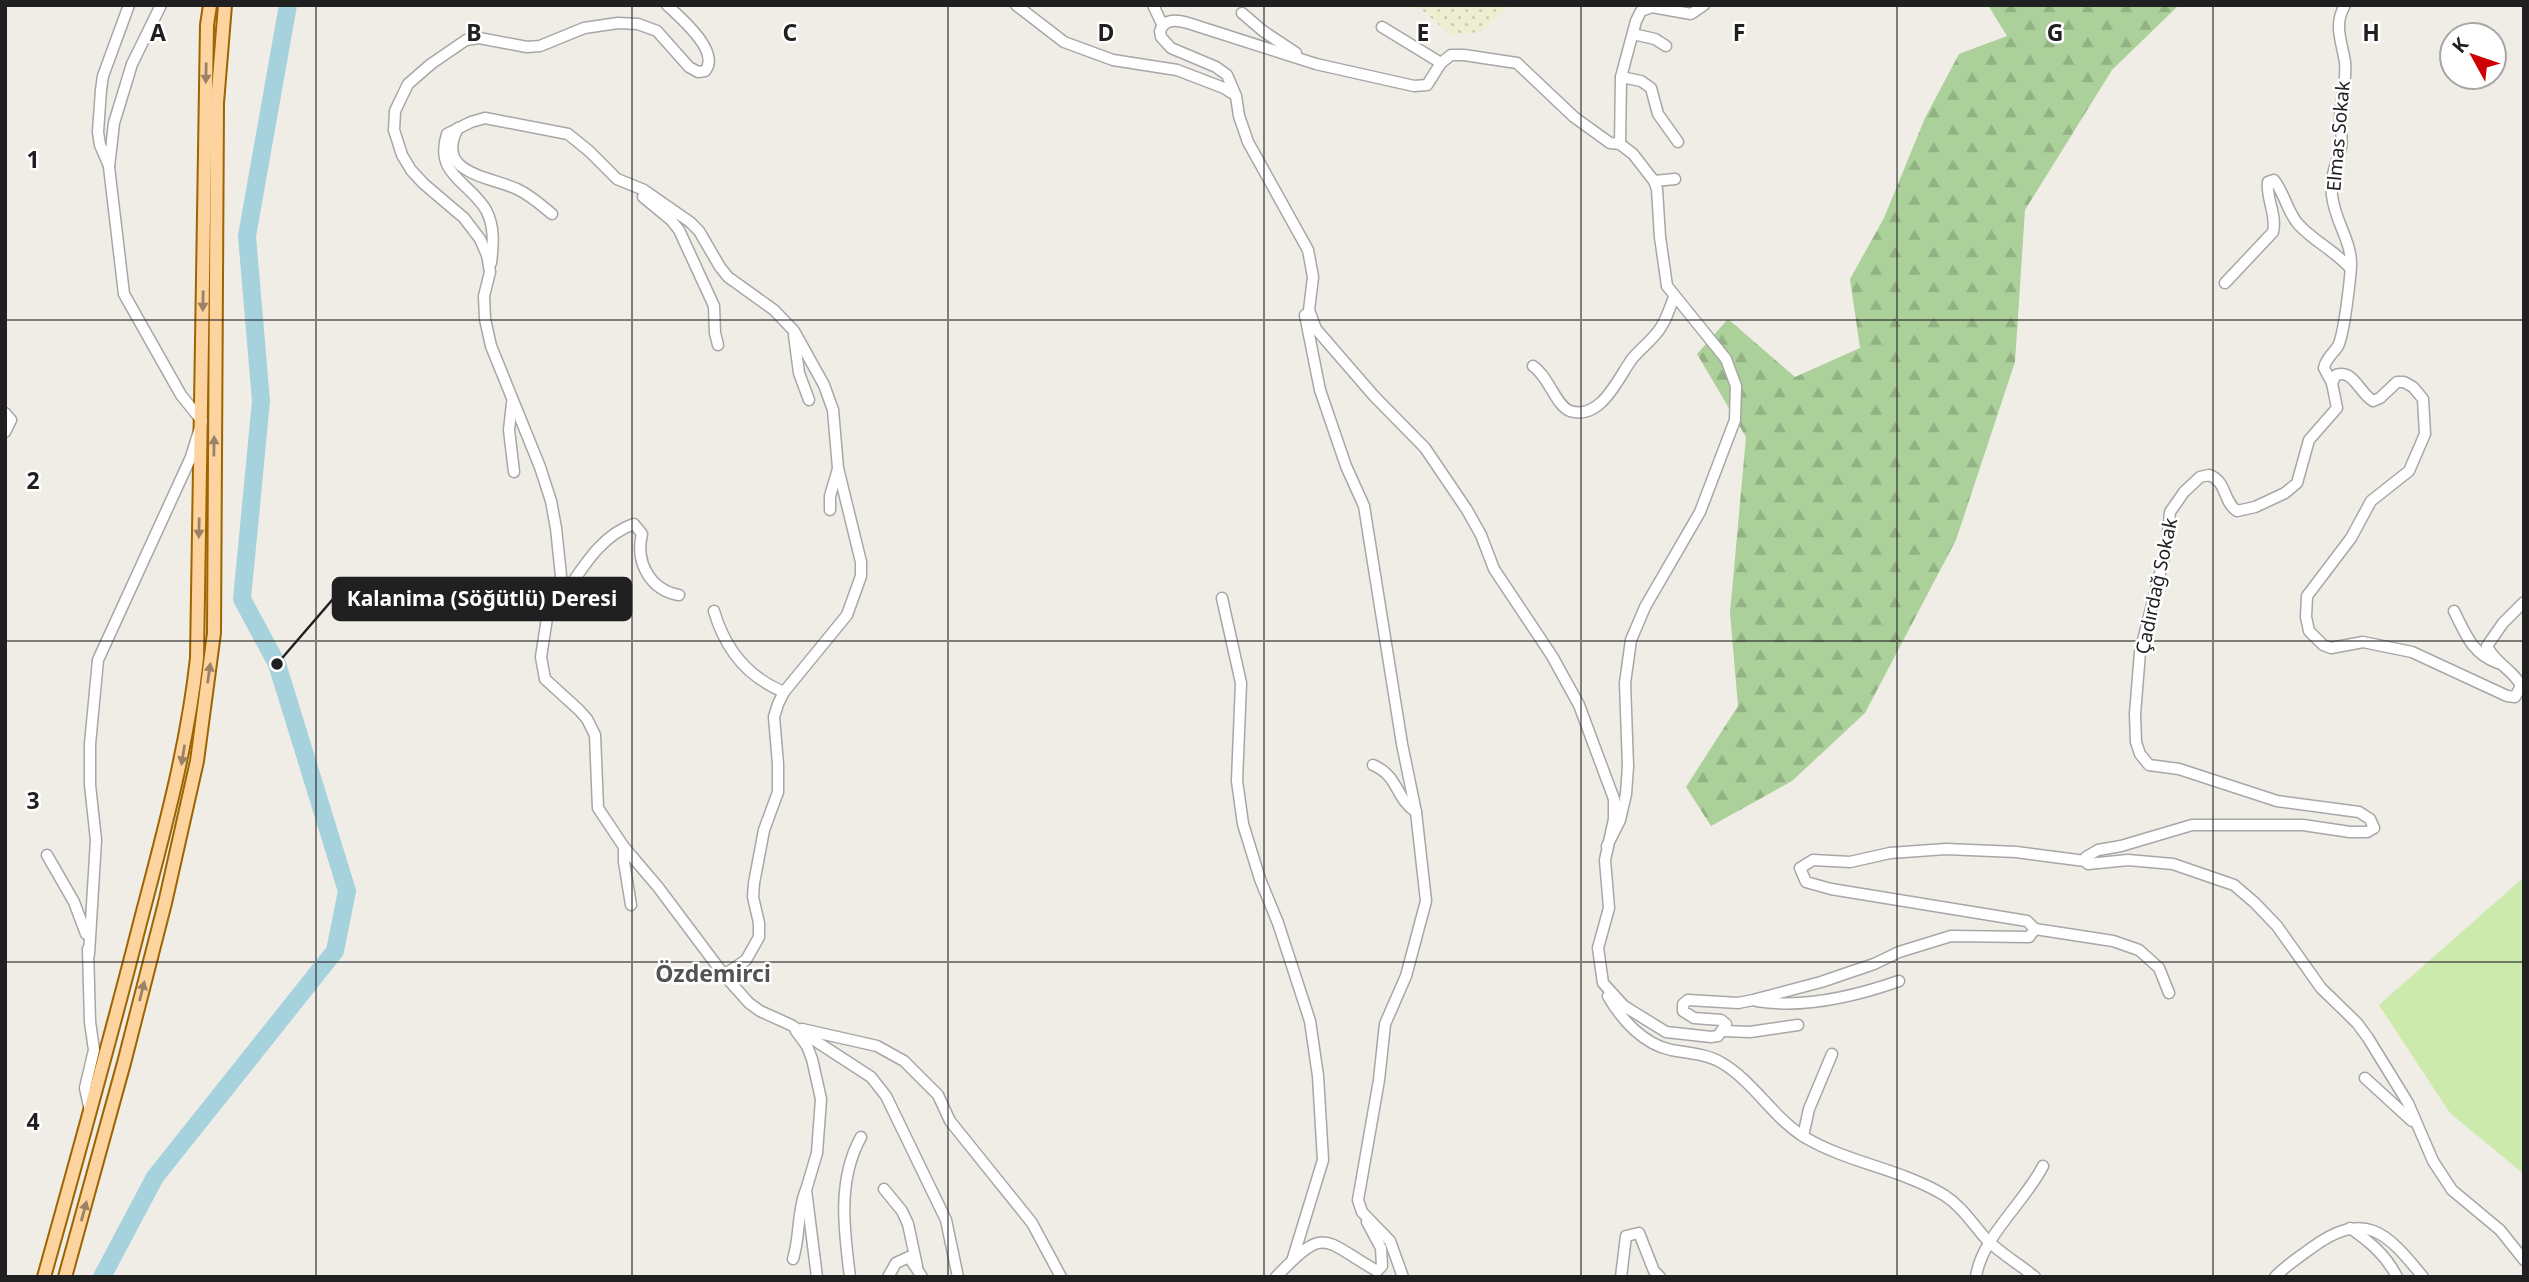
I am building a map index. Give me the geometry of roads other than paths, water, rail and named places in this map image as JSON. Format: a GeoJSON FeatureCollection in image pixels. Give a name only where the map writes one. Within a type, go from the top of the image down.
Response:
{"type":"FeatureCollection","features":[{"type":"Feature","properties":{"kind":"main road"},"geometry":{"type":"LineString","coordinates":[[44,1276],[90,1115],[181,767],[193,691],[197,658],[207,25],[210,5]]}},
{"type":"Feature","properties":{"kind":"main road"},"geometry":{"type":"LineString","coordinates":[[65,1277],[165,903],[197,761],[212,646],[218,103],[225,5]]}},
{"type":"Feature","properties":{"kind":"street"},"geometry":{"type":"LineString","coordinates":[[109,167],[98,132],[103,76],[130,5]]}},
{"type":"Feature","properties":{"kind":"street"},"geometry":{"type":"LineString","coordinates":[[90,1115],[85,1088],[94,1050],[90,1022],[89,954],[96,840],[90,785],[90,744],[98,660],[191,457],[202,421],[180,395],[124,294],[109,167],[114,123],[132,64],[161,5]]}},
{"type":"Feature","properties":{"kind":"street"},"geometry":{"type":"LineString","coordinates":[[490,272],[487,254],[480,239],[464,218],[411,170],[402,155],[394,131],[396,111],[408,84],[466,40],[479,38],[527,47],[540,46],[584,28],[618,23],[638,24],[657,31],[689,67],[698,72],[705,71],[711,59],[706,48],[667,5]]}},
{"type":"Feature","properties":{"kind":"street"},"geometry":{"type":"LineString","coordinates":[[1016,5],[1064,42],[1113,60],[1177,70],[1224,88],[1236,96]]}},
{"type":"Feature","properties":{"kind":"street"},"geometry":{"type":"LineString","coordinates":[[1153,5],[1162,24],[1160,31],[1165,43],[1177,51],[1223,70],[1231,81],[1248,142],[1308,250],[1312,277],[1305,315],[1307,332],[1320,390],[1346,466],[1364,506],[1402,744],[1416,812],[1426,901],[1406,976],[1385,1024],[1379,1080],[1358,1200],[1381,1248],[1382,1266],[1377,1271],[1331,1242],[1317,1241],[1293,1258],[1276,1277]]}},
{"type":"Feature","properties":{"kind":"street"},"geometry":{"type":"LineString","coordinates":[[1620,144],[1621,77],[1641,11],[1652,7],[1691,14],[1704,5]]}},
{"type":"Feature","properties":{"kind":"street","name":"Elmas Sokak"},"geometry":{"type":"LineString","coordinates":[[2332,383],[2324,368],[2326,361],[2339,345],[2351,268],[2350,250],[2332,200],[2331,186],[2332,171],[2341,146],[2340,118],[2345,62],[2338,34],[2339,20],[2345,5]]}},
{"type":"Feature","properties":{"kind":"street"},"geometry":{"type":"LineString","coordinates":[[1242,13],[1263,31],[1308,61]]}},
{"type":"Feature","properties":{"kind":"street"},"geometry":{"type":"LineString","coordinates":[[1162,24],[1182,21],[1308,61],[1420,87],[1432,80],[1441,63],[1451,55],[1517,63],[1573,117],[1610,143],[1620,144],[1642,164],[1654,181],[1658,195],[1665,279],[1674,297],[1730,366],[1736,386],[1736,413],[1726,447],[1700,512],[1645,607],[1632,640],[1625,683],[1628,766],[1626,794],[1620,820],[1607,846]]}},
{"type":"Feature","properties":{"kind":"street"},"geometry":{"type":"LineString","coordinates":[[1382,27],[1441,63]]}},
{"type":"Feature","properties":{"kind":"street"},"geometry":{"type":"LineString","coordinates":[[1633,34],[1655,39],[1666,46]]}},
{"type":"Feature","properties":{"kind":"street"},"geometry":{"type":"LineString","coordinates":[[1621,77],[1641,81],[1651,88],[1658,114],[1678,142]]}},
{"type":"Feature","properties":{"kind":"street"},"geometry":{"type":"LineString","coordinates":[[724,975],[746,960],[759,937],[753,897],[754,883],[768,817],[778,792],[779,764],[775,717],[778,704],[784,692],[847,615],[861,576],[861,562],[838,468],[833,410],[824,385],[794,331],[775,310],[729,277],[690,222],[644,190],[617,179],[568,134],[485,118],[447,134],[443,146],[444,161],[452,174],[487,212],[494,238],[484,296],[485,319],[491,346],[540,467],[556,528],[561,576],[547,618],[541,657],[545,679],[579,710],[595,735],[598,808],[624,847],[658,887],[724,975],[749,1003],[791,1025],[822,1035],[877,1046],[891,1052],[904,1061],[938,1095],[950,1121],[1032,1223],[1061,1277]]}},
{"type":"Feature","properties":{"kind":"street"},"geometry":{"type":"LineString","coordinates":[[459,127],[452,139],[452,153],[458,165],[482,177],[520,190],[552,214]]}},
{"type":"Feature","properties":{"kind":"street"},"geometry":{"type":"LineString","coordinates":[[1654,181],[1675,179]]}},
{"type":"Feature","properties":{"kind":"street"},"geometry":{"type":"LineString","coordinates":[[2225,283],[2273,232],[2272,206],[2267,188],[2268,183],[2274,180],[2296,221],[2316,242],[2340,256],[2351,268]]}},
{"type":"Feature","properties":{"kind":"street"},"geometry":{"type":"LineString","coordinates":[[629,185],[679,230],[714,306],[718,345]]}},
{"type":"Feature","properties":{"kind":"street"},"geometry":{"type":"LineString","coordinates":[[1533,366],[1544,375],[1561,406],[1574,412],[1587,410],[1605,399],[1638,352],[1661,327],[1674,297]]}},
{"type":"Feature","properties":{"kind":"street"},"geometry":{"type":"LineString","coordinates":[[1309,303],[1316,330],[1424,449],[1460,500],[1481,535],[1494,569],[1559,668],[1585,719],[1614,799],[1614,819],[1605,867],[1609,908],[1598,948],[1608,998],[1625,1021],[1654,1045],[1709,1056],[1722,1063],[1744,1080],[1803,1136],[1903,1175],[1952,1200],[1975,1222],[1990,1243],[2035,1277]]}},
{"type":"Feature","properties":{"kind":"street"},"geometry":{"type":"LineString","coordinates":[[794,331],[799,373],[809,400]]}},
{"type":"Feature","properties":{"kind":"street"},"geometry":{"type":"LineString","coordinates":[[2332,383],[2336,375],[2348,375],[2362,393],[2373,401],[2380,398],[2396,382],[2404,382],[2413,387],[2423,399],[2425,434],[2409,471],[2371,501],[2351,538],[2307,596],[2306,617],[2309,631],[2323,645],[2331,648],[2363,642],[2412,652],[2507,696],[2515,697],[2521,686],[2518,679],[2474,649],[2454,611]]}},
{"type":"Feature","properties":{"kind":"street","name":"Çadırdağ Sokak"},"geometry":{"type":"LineString","coordinates":[[2085,861],[2086,857],[2098,849],[2121,846],[2192,825],[2303,825],[2350,832],[2367,832],[2374,828],[2371,818],[2358,812],[2277,801],[2179,768],[2150,765],[2140,754],[2136,741],[2135,714],[2140,652],[2167,546],[2170,512],[2184,492],[2200,477],[2209,475],[2219,481],[2231,508],[2237,511],[2255,508],[2291,488],[2297,483],[2309,440],[2337,408],[2332,383]]}},
{"type":"Feature","properties":{"kind":"street"},"geometry":{"type":"LineString","coordinates":[[512,402],[509,430],[514,472]]}},
{"type":"Feature","properties":{"kind":"street"},"geometry":{"type":"LineString","coordinates":[[5,413],[11,421],[5,432]]}},
{"type":"Feature","properties":{"kind":"street"},"geometry":{"type":"LineString","coordinates":[[830,510],[831,489],[838,468]]}},
{"type":"Feature","properties":{"kind":"street"},"geometry":{"type":"LineString","coordinates":[[547,618],[599,546],[621,528],[634,524],[642,534],[639,547],[647,572],[665,593],[679,595]]}},
{"type":"Feature","properties":{"kind":"street"},"geometry":{"type":"LineString","coordinates":[[1222,598],[1241,682],[1237,782],[1243,824],[1310,1021],[1318,1076],[1323,1160],[1293,1258]]}},
{"type":"Feature","properties":{"kind":"street"},"geometry":{"type":"LineString","coordinates":[[2498,663],[2487,646],[2503,623],[2524,602]]}},
{"type":"Feature","properties":{"kind":"street"},"geometry":{"type":"LineString","coordinates":[[714,611],[722,638],[748,670],[771,687],[784,692]]}},
{"type":"Feature","properties":{"kind":"street"},"geometry":{"type":"LineString","coordinates":[[1373,765],[1385,770],[1405,804],[1416,812]]}},
{"type":"Feature","properties":{"kind":"street"},"geometry":{"type":"LineString","coordinates":[[624,847],[631,905]]}},
{"type":"Feature","properties":{"kind":"street"},"geometry":{"type":"LineString","coordinates":[[2169,993],[2159,968],[2139,950],[2113,941],[2035,929],[2026,921],[1831,889],[1806,882],[1800,868],[1813,860],[1850,862],[1890,853],[1946,849],[2016,852],[2085,861],[2088,864],[2128,860],[2173,864],[2234,885],[2277,926],[2321,988],[2357,1023],[2408,1103],[2433,1161],[2452,1190],[2500,1230],[2524,1260]]}},
{"type":"Feature","properties":{"kind":"street"},"geometry":{"type":"LineString","coordinates":[[47,855],[80,914],[89,954]]}},
{"type":"Feature","properties":{"kind":"street"},"geometry":{"type":"LineString","coordinates":[[1603,983],[1623,1006],[1666,1032],[1711,1037],[1723,1031],[1726,1024],[1721,1020],[1688,1016],[1683,1011],[1683,1004],[1688,1000],[1738,1003],[1753,1000],[1821,982],[1874,964],[1899,952],[1951,936],[2029,937],[2035,929]]}},
{"type":"Feature","properties":{"kind":"street"},"geometry":{"type":"LineString","coordinates":[[1753,1000],[1772,1003],[1813,1001],[1847,996],[1899,981]]}},
{"type":"Feature","properties":{"kind":"street"},"geometry":{"type":"LineString","coordinates":[[791,1025],[807,1046],[821,1098],[817,1153],[801,1203],[798,1244],[793,1259]]}},
{"type":"Feature","properties":{"kind":"street"},"geometry":{"type":"LineString","coordinates":[[791,1025],[871,1077],[886,1096],[946,1220],[958,1277]]}},
{"type":"Feature","properties":{"kind":"street"},"geometry":{"type":"LineString","coordinates":[[1723,1031],[1750,1032],[1798,1025]]}},
{"type":"Feature","properties":{"kind":"street"},"geometry":{"type":"LineString","coordinates":[[1803,1136],[1809,1109],[1832,1054]]}},
{"type":"Feature","properties":{"kind":"street"},"geometry":{"type":"LineString","coordinates":[[2365,1078],[2415,1124]]}},
{"type":"Feature","properties":{"kind":"street"},"geometry":{"type":"LineString","coordinates":[[850,1277],[844,1188],[849,1162],[861,1137]]}},
{"type":"Feature","properties":{"kind":"street"},"geometry":{"type":"LineString","coordinates":[[1976,1277],[1982,1254],[2030,1190],[2043,1166]]}},
{"type":"Feature","properties":{"kind":"street"},"geometry":{"type":"LineString","coordinates":[[884,1189],[902,1211],[908,1224],[922,1277]]}},
{"type":"Feature","properties":{"kind":"street"},"geometry":{"type":"LineString","coordinates":[[806,1190],[817,1277]]}},
{"type":"Feature","properties":{"kind":"street"},"geometry":{"type":"LineString","coordinates":[[1362,1212],[1390,1241],[1403,1277]]}},
{"type":"Feature","properties":{"kind":"street"},"geometry":{"type":"LineString","coordinates":[[2350,1228],[2379,1251],[2397,1277]]}},
{"type":"Feature","properties":{"kind":"street"},"geometry":{"type":"LineString","coordinates":[[2275,1277],[2324,1239],[2350,1228],[2378,1232],[2389,1239],[2400,1247],[2423,1277]]}},
{"type":"Feature","properties":{"kind":"street"},"geometry":{"type":"LineString","coordinates":[[1621,1277],[1626,1236],[1639,1233],[1651,1265],[1660,1277]]}},
{"type":"Feature","properties":{"kind":"street"},"geometry":{"type":"LineString","coordinates":[[888,1277],[896,1263],[909,1257],[917,1266]]}},
{"type":"Feature","properties":{"kind":"street"},"geometry":{"type":"LineString","coordinates":[[896,1263],[898,1277]]}},
{"type":"Feature","properties":{"kind":"waterway"},"geometry":{"type":"LineString","coordinates":[[102,1277],[155,1177],[335,951],[347,891],[277,664],[242,599],[261,401],[247,236],[288,5]]}},
{"type":"Feature","properties":{"kind":"place","name":"Kalanima (Söğütlü) Deresi"},"geometry":{"type":"Point","coordinates":[277,664]}},
{"type":"Feature","properties":{"kind":"district","name":"Özdemirci"},"geometry":{"type":"Point","coordinates":[713,974]}}]}
